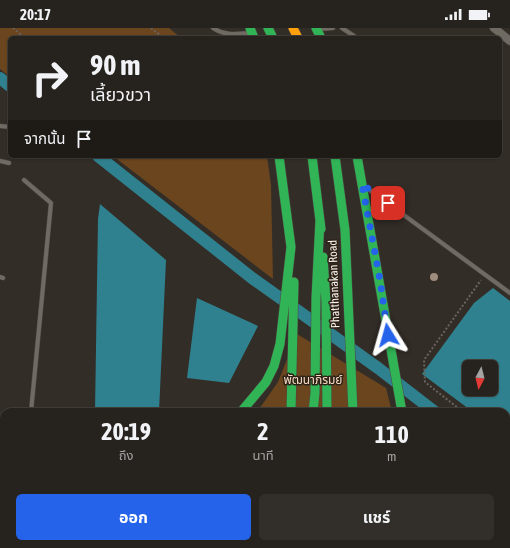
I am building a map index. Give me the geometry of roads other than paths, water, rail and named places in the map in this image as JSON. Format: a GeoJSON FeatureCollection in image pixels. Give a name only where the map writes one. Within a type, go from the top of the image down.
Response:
{"type":"FeatureCollection","features":[{"type":"Feature","properties":{"kind":"main road"},"geometry":{"type":"LineString","coordinates":[[279,158],[291,247],[294,327],[291,408]]}},
{"type":"Feature","properties":{"kind":"main road","name":"Phatthanakan Road"},"geometry":{"type":"LineString","coordinates":[[312,158],[320,220],[326,302],[327,408]]}},
{"type":"Feature","properties":{"kind":"main road","name":"Phatthanakan Road"},"geometry":{"type":"LineString","coordinates":[[335,158],[344,230],[352,408]]}},
{"type":"Feature","properties":{"kind":"main road"},"geometry":{"type":"LineString","coordinates":[[357,158],[397,365],[402,408]]}},
{"type":"Feature","properties":{"kind":"main road"},"geometry":{"type":"LineString","coordinates":[[313,408],[320,220]]}},
{"type":"Feature","properties":{"kind":"main road"},"geometry":{"type":"LineString","coordinates":[[245,408],[262,387],[274,366],[280,344],[291,261]]}},
{"type":"Feature","properties":{"kind":"main road"},"geometry":{"type":"LineString","coordinates":[[397,365],[410,408]]}},
{"type":"Feature","properties":{"kind":"street"},"geometry":{"type":"LineString","coordinates":[[494,28],[510,41]]}},
{"type":"Feature","properties":{"kind":"lane"},"geometry":{"type":"LineString","coordinates":[[213,28],[218,32],[230,34],[252,33]]}},
{"type":"Feature","properties":{"kind":"lane"},"geometry":{"type":"LineString","coordinates":[[318,31],[333,28]]}},
{"type":"Feature","properties":{"kind":"lane"},"geometry":{"type":"LineString","coordinates":[[342,28],[354,36]]}},
{"type":"Feature","properties":{"kind":"lane"},"geometry":{"type":"LineString","coordinates":[[0,161],[9,163]]}},
{"type":"Feature","properties":{"kind":"lane"},"geometry":{"type":"LineString","coordinates":[[24,180],[51,204],[31,408]]}},
{"type":"Feature","properties":{"kind":"lane"},"geometry":{"type":"LineString","coordinates":[[362,184],[510,293]]}},
{"type":"Feature","properties":{"kind":"water"},"geometry":{"type":"Polygon","coordinates":[[[100,204],[166,260],[159,408],[95,408],[98,219],[100,204]]]}},
{"type":"Feature","properties":{"kind":"water"},"geometry":{"type":"Polygon","coordinates":[[[493,288],[510,301],[510,408],[468,408],[422,374],[474,303],[493,288]]]}},
{"type":"Feature","properties":{"kind":"water"},"geometry":{"type":"Polygon","coordinates":[[[197,298],[258,326],[229,383],[187,378],[197,298]]]}},
{"type":"Feature","properties":{"kind":"waterway"},"geometry":{"type":"LineString","coordinates":[[0,78],[8,84]]}},
{"type":"Feature","properties":{"kind":"waterway"},"geometry":{"type":"LineString","coordinates":[[101,158],[252,278],[378,368],[430,408]]}},
{"type":"Feature","properties":{"kind":"park label","name":"พัฒนาภิรมย์"},"geometry":{"type":"Point","coordinates":[313,380]}}]}
